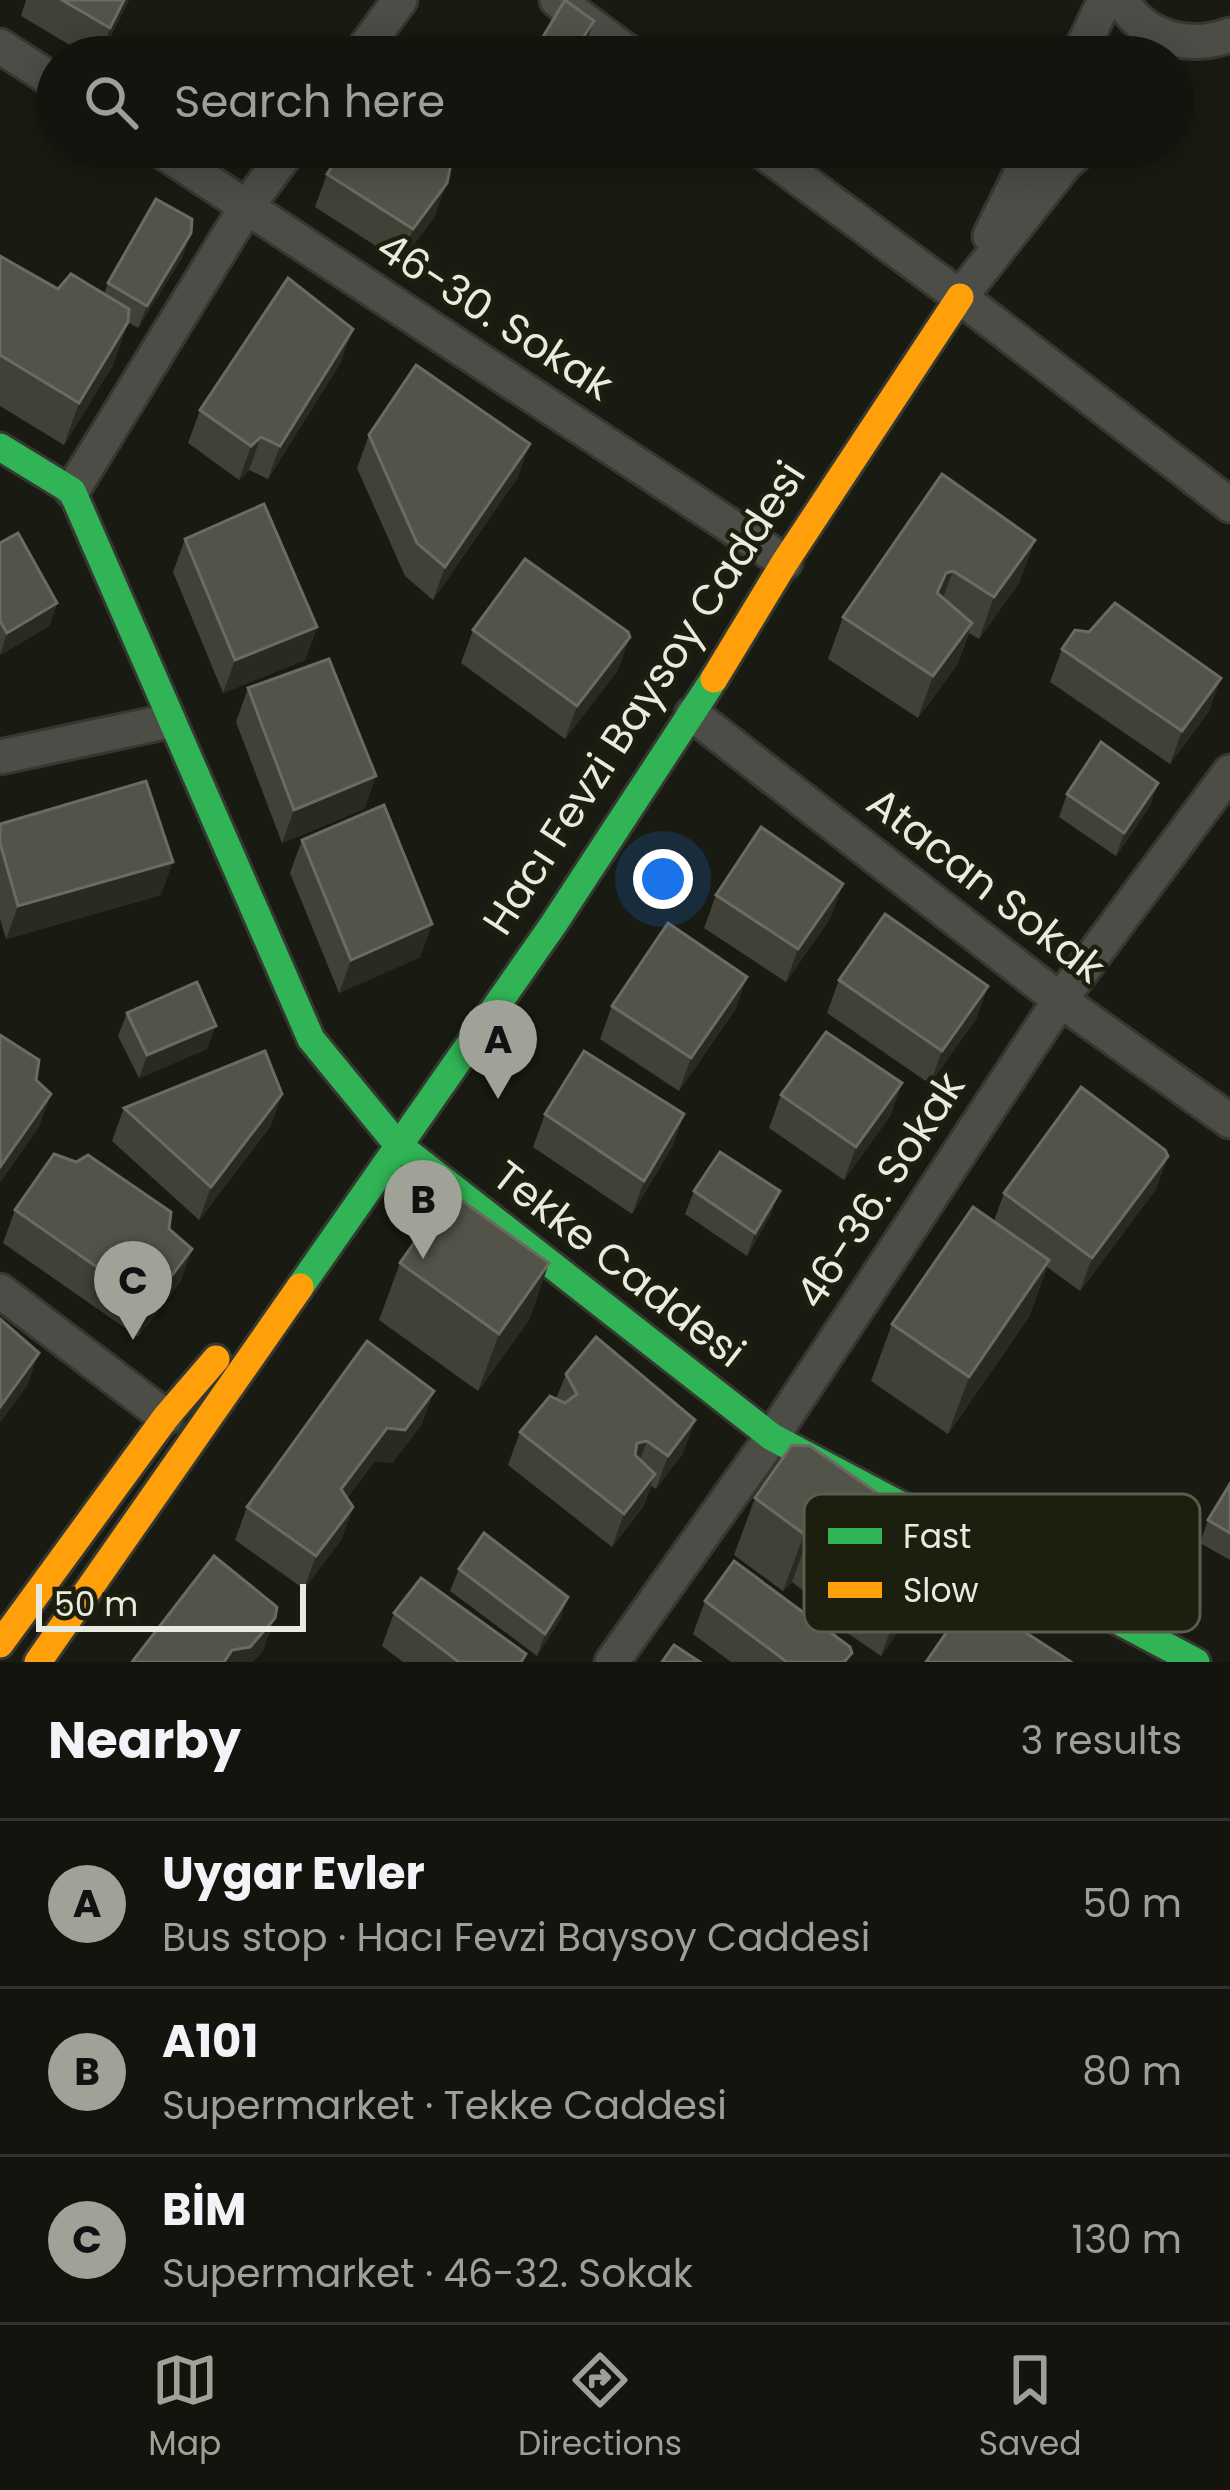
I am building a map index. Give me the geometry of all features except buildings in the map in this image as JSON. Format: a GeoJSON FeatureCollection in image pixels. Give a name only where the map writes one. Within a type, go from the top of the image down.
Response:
{"type":"FeatureCollection","features":[{"type":"Feature","properties":{"kind":"street"},"geometry":{"type":"LineString","coordinates":[[373,36],[400,0]]}},
{"type":"Feature","properties":{"kind":"street"},"geometry":{"type":"LineString","coordinates":[[557,0],[606,36]]}},
{"type":"Feature","properties":{"kind":"street"},"geometry":{"type":"LineString","coordinates":[[1088,36],[1105,0]]}},
{"type":"Feature","properties":{"kind":"street"},"geometry":{"type":"LineString","coordinates":[[1121,0],[1134,17],[1161,36]]}},
{"type":"Feature","properties":{"kind":"street"},"geometry":{"type":"LineString","coordinates":[[1194,43],[1225,37]]}},
{"type":"Feature","properties":{"kind":"street"},"geometry":{"type":"LineString","coordinates":[[1194,58],[1225,37]]}},
{"type":"Feature","properties":{"kind":"street"},"geometry":{"type":"LineString","coordinates":[[0,46],[36,69]]}},
{"type":"Feature","properties":{"kind":"street","name":"46-30. Sokak"},"geometry":{"type":"LineString","coordinates":[[188,168],[785,562]]}},
{"type":"Feature","properties":{"kind":"street"},"geometry":{"type":"LineString","coordinates":[[0,447],[72,491],[247,206],[275,168]]}},
{"type":"Feature","properties":{"kind":"street"},"geometry":{"type":"LineString","coordinates":[[785,168],[1230,505]]}},
{"type":"Feature","properties":{"kind":"street","name":"Hacı Fevzi Baysoy Caddesi"},"geometry":{"type":"LineString","coordinates":[[960,297],[1024,168]]}},
{"type":"Feature","properties":{"kind":"street","name":"Hacı Fevzi Baysoy Caddesi"},"geometry":{"type":"LineString","coordinates":[[38,1662],[554,925],[960,297],[1062,168]]}},
{"type":"Feature","properties":{"kind":"street","name":"Tekke Caddesi"},"geometry":{"type":"LineString","coordinates":[[72,491],[310,1039],[397,1144],[772,1437],[879,1494]]}},
{"type":"Feature","properties":{"kind":"street","name":"Atacan Sokak"},"geometry":{"type":"LineString","coordinates":[[692,714],[1060,1000],[1230,1120]]}},
{"type":"Feature","properties":{"kind":"street"},"geometry":{"type":"LineString","coordinates":[[0,757],[169,721]]}},
{"type":"Feature","properties":{"kind":"street","name":"46-36. Sokak"},"geometry":{"type":"LineString","coordinates":[[612,1662],[772,1437],[1060,1000],[1230,772]]}},
{"type":"Feature","properties":{"kind":"street","name":"Hacı Fevzi Baysoy Caddesi"},"geometry":{"type":"LineString","coordinates":[[0,1644],[166,1417],[397,1144]]}},
{"type":"Feature","properties":{"kind":"street"},"geometry":{"type":"LineString","coordinates":[[0,1291],[166,1417]]}},
{"type":"Feature","properties":{"kind":"street","name":"Tekke Caddesi"},"geometry":{"type":"LineString","coordinates":[[1139,1632],[1196,1662]]}},
{"type":"Feature","properties":{"kind":"traffic: fast"},"geometry":{"type":"LineString","coordinates":[[0,447],[72,491],[311,1039],[397,1144],[772,1437],[879,1494]]}},
{"type":"Feature","properties":{"kind":"traffic: fast"},"geometry":{"type":"LineString","coordinates":[[300,1287],[553,925],[714,679]]}},
{"type":"Feature","properties":{"kind":"traffic: fast"},"geometry":{"type":"LineString","coordinates":[[1139,1632],[1196,1662]]}},
{"type":"Feature","properties":{"kind":"traffic: slow"},"geometry":{"type":"LineString","coordinates":[[714,679],[785,562],[960,297]]}},
{"type":"Feature","properties":{"kind":"traffic: slow"},"geometry":{"type":"LineString","coordinates":[[38,1662],[300,1287]]}},
{"type":"Feature","properties":{"kind":"traffic: slow"},"geometry":{"type":"LineString","coordinates":[[0,1644],[166,1417],[216,1359]]}},
{"type":"Feature","properties":{"kind":"place","name":"Uygar Evler"},"geometry":{"type":"Point","coordinates":[498,1099]}},
{"type":"Feature","properties":{"kind":"place","name":"A101"},"geometry":{"type":"Point","coordinates":[423,1259]}},
{"type":"Feature","properties":{"kind":"place","name":"BİM"},"geometry":{"type":"Point","coordinates":[133,1340]}}]}
